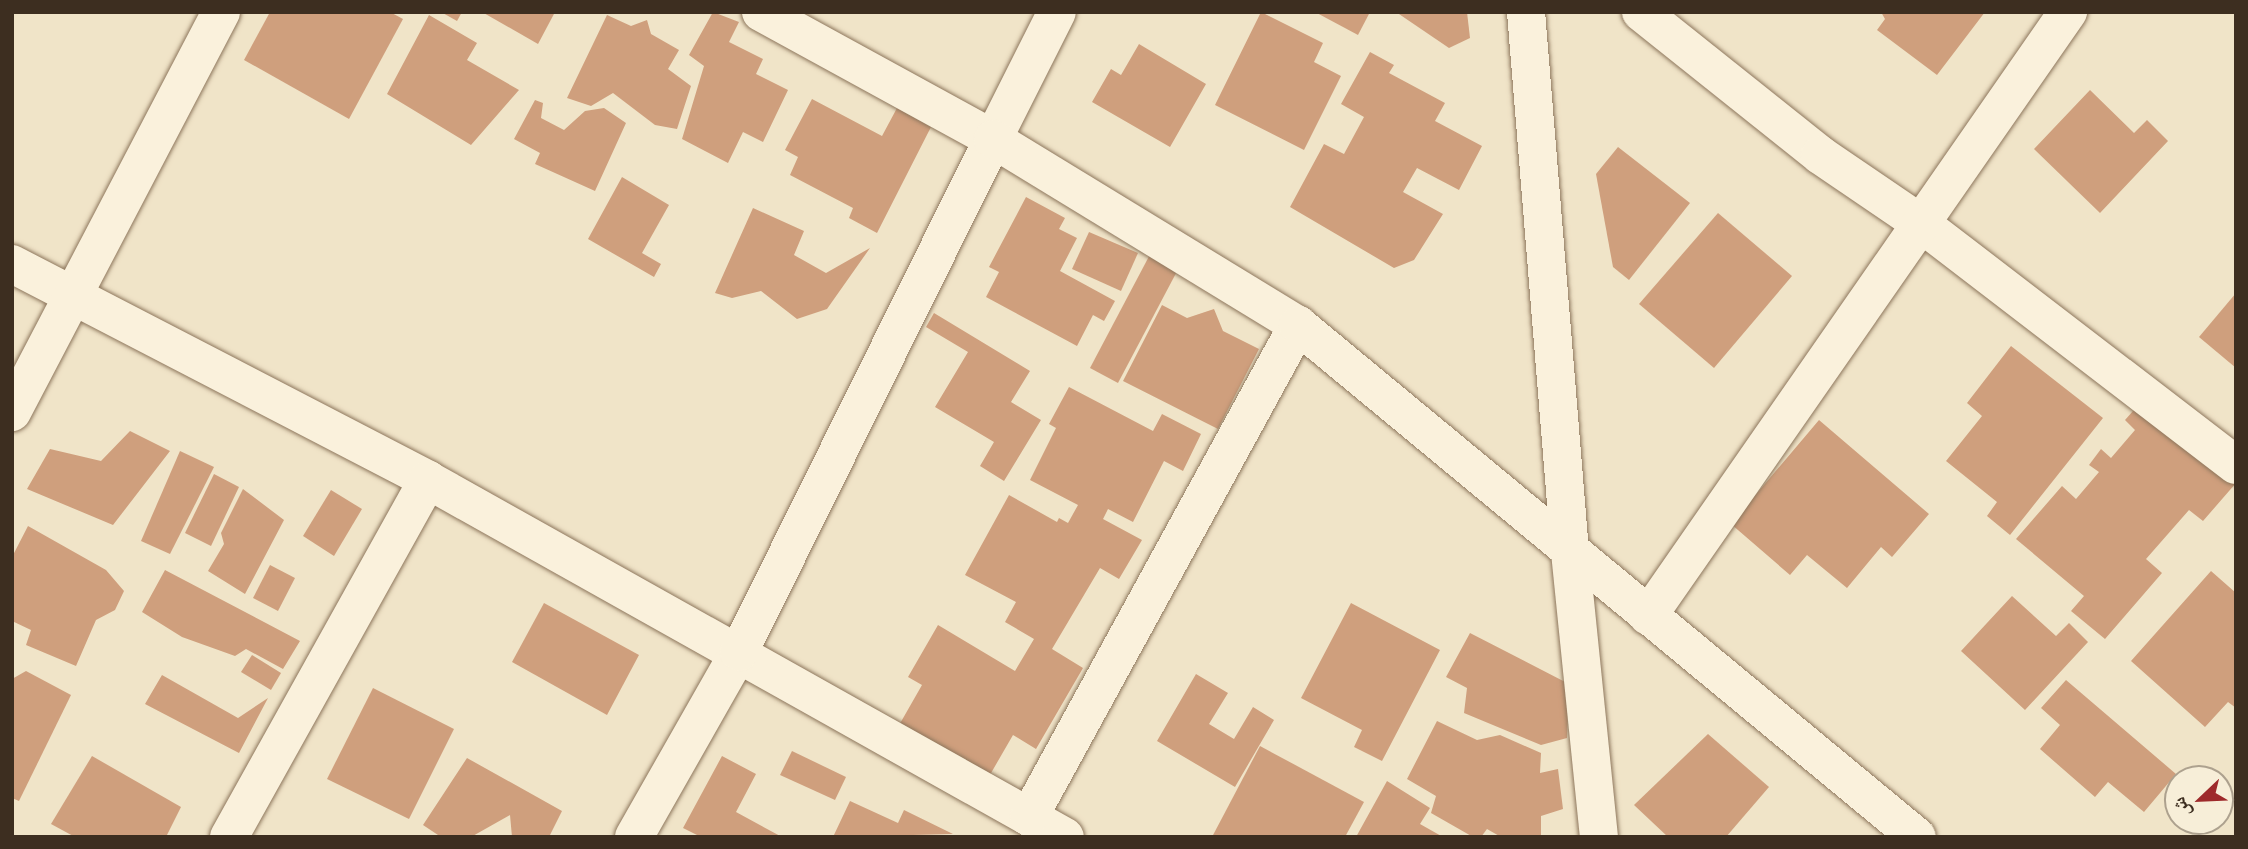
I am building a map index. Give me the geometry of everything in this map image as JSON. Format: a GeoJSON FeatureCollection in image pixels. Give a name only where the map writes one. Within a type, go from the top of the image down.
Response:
{"type":"FeatureCollection","features":[{"type":"Feature","properties":{"kind":"street"},"geometry":{"type":"LineString","coordinates":[[12,412],[221,12]]}},
{"type":"Feature","properties":{"kind":"street"},"geometry":{"type":"LineString","coordinates":[[761,12],[993,139],[1298,325],[1917,837]]}},
{"type":"Feature","properties":{"kind":"street"},"geometry":{"type":"LineString","coordinates":[[634,837],[739,652],[1057,12]]}},
{"type":"Feature","properties":{"kind":"street"},"geometry":{"type":"LineString","coordinates":[[1526,12],[1570,552],[1599,837]]}},
{"type":"Feature","properties":{"kind":"street"},"geometry":{"type":"LineString","coordinates":[[1640,12],[1820,155],[1923,225],[2236,465]]}},
{"type":"Feature","properties":{"kind":"street"},"geometry":{"type":"LineString","coordinates":[[1648,616],[1923,225],[2068,12]]}},
{"type":"Feature","properties":{"kind":"street"},"geometry":{"type":"LineString","coordinates":[[12,264],[428,480],[1065,837]]}},
{"type":"Feature","properties":{"kind":"street"},"geometry":{"type":"LineString","coordinates":[[1029,817],[1298,325]]}},
{"type":"Feature","properties":{"kind":"street"},"geometry":{"type":"LineString","coordinates":[[229,837],[428,480]]}},
{"type":"Feature","properties":{"kind":"building"},"geometry":{"type":"Polygon","coordinates":[[[270,12],[390,12],[403,19],[349,119],[244,60],[270,12]]]}},
{"type":"Feature","properties":{"kind":"building"},"geometry":{"type":"Polygon","coordinates":[[[441,12],[462,12],[457,21],[441,12]]]}},
{"type":"Feature","properties":{"kind":"building"},"geometry":{"type":"Polygon","coordinates":[[[482,12],[555,12],[538,44],[482,12]]]}},
{"type":"Feature","properties":{"kind":"building"},"geometry":{"type":"Polygon","coordinates":[[[713,12],[739,22],[729,42],[763,59],[756,74],[788,90],[763,142],[743,132],[728,163],[682,139],[704,66],[689,55],[713,12]]]}},
{"type":"Feature","properties":{"kind":"building"},"geometry":{"type":"Polygon","coordinates":[[[1261,12],[1323,43],[1314,62],[1341,76],[1304,150],[1215,105],[1261,12]]]}},
{"type":"Feature","properties":{"kind":"building"},"geometry":{"type":"Polygon","coordinates":[[[1315,12],[1370,12],[1358,35],[1315,12]]]}},
{"type":"Feature","properties":{"kind":"building"},"geometry":{"type":"Polygon","coordinates":[[[1396,12],[1467,12],[1470,38],[1449,48],[1396,12]]]}},
{"type":"Feature","properties":{"kind":"building"},"geometry":{"type":"Polygon","coordinates":[[[1881,12],[1985,12],[1937,75],[1877,30],[1885,19],[1881,12]]]}},
{"type":"Feature","properties":{"kind":"building"},"geometry":{"type":"Polygon","coordinates":[[[429,15],[477,43],[467,60],[519,90],[471,145],[387,94],[429,15]]]}},
{"type":"Feature","properties":{"kind":"building"},"geometry":{"type":"Polygon","coordinates":[[[607,15],[631,26],[647,20],[651,34],[679,50],[668,69],[691,86],[677,129],[655,125],[613,93],[591,106],[567,98],[607,15]]]}},
{"type":"Feature","properties":{"kind":"building"},"geometry":{"type":"Polygon","coordinates":[[[1139,44],[1206,84],[1170,147],[1092,102],[1111,69],[1121,75],[1139,44]]]}},
{"type":"Feature","properties":{"kind":"building"},"geometry":{"type":"Polygon","coordinates":[[[1370,52],[1394,65],[1389,73],[1445,103],[1435,121],[1482,146],[1459,190],[1417,168],[1403,192],[1443,214],[1414,260],[1394,268],[1290,207],[1324,144],[1344,154],[1364,117],[1341,104],[1370,52]]]}},
{"type":"Feature","properties":{"kind":"building"},"geometry":{"type":"Polygon","coordinates":[[[2090,90],[2134,133],[2147,120],[2168,141],[2100,213],[2034,149],[2090,90]]]}},
{"type":"Feature","properties":{"kind":"building"},"geometry":{"type":"Polygon","coordinates":[[[812,99],[882,136],[897,108],[931,127],[877,233],[849,218],[853,208],[790,175],[798,157],[785,150],[812,99]]]}},
{"type":"Feature","properties":{"kind":"building"},"geometry":{"type":"Polygon","coordinates":[[[535,100],[543,103],[541,118],[564,130],[585,111],[604,108],[626,123],[595,191],[535,164],[540,153],[514,139],[535,100]]]}},
{"type":"Feature","properties":{"kind":"building"},"geometry":{"type":"Polygon","coordinates":[[[1618,147],[1690,203],[1629,280],[1613,267],[1596,174],[1618,147]]]}},
{"type":"Feature","properties":{"kind":"building"},"geometry":{"type":"Polygon","coordinates":[[[622,177],[669,205],[642,253],[661,264],[654,277],[588,239],[622,177]]]}},
{"type":"Feature","properties":{"kind":"building"},"geometry":{"type":"Polygon","coordinates":[[[1026,197],[1065,218],[1059,229],[1077,238],[1060,271],[1115,301],[1104,321],[1093,315],[1077,346],[986,297],[999,272],[989,267],[1026,197]]]}},
{"type":"Feature","properties":{"kind":"building"},"geometry":{"type":"Polygon","coordinates":[[[753,208],[804,231],[794,255],[826,273],[870,248],[827,309],[797,319],[761,291],[732,298],[715,293],[753,208]]]}},
{"type":"Feature","properties":{"kind":"building"},"geometry":{"type":"Polygon","coordinates":[[[1718,213],[1792,276],[1714,368],[1639,304],[1718,213]]]}},
{"type":"Feature","properties":{"kind":"building"},"geometry":{"type":"Polygon","coordinates":[[[1089,232],[1138,253],[1121,291],[1072,269],[1089,232]]]}},
{"type":"Feature","properties":{"kind":"building"},"geometry":{"type":"Polygon","coordinates":[[[1155,245],[1183,260],[1118,383],[1090,368],[1155,245]]]}},
{"type":"Feature","properties":{"kind":"building"},"geometry":{"type":"Polygon","coordinates":[[[2236,293],[2236,368],[2199,337],[2236,293]]]}},
{"type":"Feature","properties":{"kind":"building"},"geometry":{"type":"Polygon","coordinates":[[[1162,305],[1187,318],[1214,309],[1223,331],[1259,349],[1218,429],[1123,381],[1162,305]]]}},
{"type":"Feature","properties":{"kind":"building"},"geometry":{"type":"Polygon","coordinates":[[[934,313],[1030,371],[1011,402],[1041,420],[1004,481],[980,466],[994,442],[935,407],[968,352],[926,327],[934,313]]]}},
{"type":"Feature","properties":{"kind":"building"},"geometry":{"type":"Polygon","coordinates":[[[2011,346],[2103,418],[2010,535],[1987,516],[1997,502],[1946,461],[1982,416],[1967,403],[2011,346]]]}},
{"type":"Feature","properties":{"kind":"building"},"geometry":{"type":"Polygon","coordinates":[[[1069,387],[1153,431],[1162,414],[1201,434],[1183,471],[1164,461],[1133,522],[1108,509],[1103,519],[1142,540],[1119,579],[1100,568],[1052,649],[1083,668],[1036,749],[1013,735],[987,780],[898,727],[922,685],[908,677],[938,625],[1015,671],[1034,639],[1005,622],[1016,602],[965,575],[1009,495],[1057,522],[1059,518],[1068,523],[1078,505],[1030,480],[1056,428],[1049,424],[1069,387]]]}},
{"type":"Feature","properties":{"kind":"building"},"geometry":{"type":"Polygon","coordinates":[[[2141,402],[2236,483],[2203,521],[2189,510],[2146,559],[2162,573],[2105,639],[2071,611],[2084,596],[2016,539],[2062,486],[2076,499],[2099,472],[2089,465],[2101,449],[2111,458],[2135,430],[2125,420],[2141,402]]]}},
{"type":"Feature","properties":{"kind":"building"},"geometry":{"type":"Polygon","coordinates":[[[1819,420],[1929,514],[1892,557],[1881,547],[1847,588],[1807,555],[1790,575],[1731,524],[1819,420]]]}},
{"type":"Feature","properties":{"kind":"building"},"geometry":{"type":"Polygon","coordinates":[[[130,431],[170,451],[113,525],[27,489],[50,449],[101,461],[130,431]]]}},
{"type":"Feature","properties":{"kind":"building"},"geometry":{"type":"Polygon","coordinates":[[[180,451],[214,467],[170,554],[141,541],[180,451]]]}},
{"type":"Feature","properties":{"kind":"building"},"geometry":{"type":"Polygon","coordinates":[[[214,474],[239,487],[211,546],[185,533],[214,474]]]}},
{"type":"Feature","properties":{"kind":"building"},"geometry":{"type":"Polygon","coordinates":[[[243,489],[284,520],[245,594],[208,571],[224,544],[221,533],[243,489]]]}},
{"type":"Feature","properties":{"kind":"building"},"geometry":{"type":"Polygon","coordinates":[[[331,490],[362,509],[334,556],[303,536],[331,490]]]}},
{"type":"Feature","properties":{"kind":"building"},"geometry":{"type":"Polygon","coordinates":[[[28,526],[106,570],[124,591],[115,610],[96,620],[76,666],[26,645],[31,630],[12,621],[12,557],[28,526]]]}},
{"type":"Feature","properties":{"kind":"building"},"geometry":{"type":"Polygon","coordinates":[[[270,565],[295,578],[278,611],[253,598],[270,565]]]}},
{"type":"Feature","properties":{"kind":"building"},"geometry":{"type":"Polygon","coordinates":[[[165,570],[300,641],[283,669],[246,649],[235,656],[182,637],[142,612],[165,570]]]}},
{"type":"Feature","properties":{"kind":"building"},"geometry":{"type":"Polygon","coordinates":[[[2211,571],[2236,593],[2236,708],[2228,702],[2205,727],[2131,661],[2211,571]]]}},
{"type":"Feature","properties":{"kind":"building"},"geometry":{"type":"Polygon","coordinates":[[[2012,596],[2056,636],[2069,623],[2088,642],[2025,710],[1961,651],[2012,596]]]}},
{"type":"Feature","properties":{"kind":"building"},"geometry":{"type":"Polygon","coordinates":[[[544,603],[639,655],[607,715],[512,662],[544,603]]]}},
{"type":"Feature","properties":{"kind":"building"},"geometry":{"type":"Polygon","coordinates":[[[1351,603],[1440,650],[1382,761],[1354,747],[1362,730],[1301,698],[1351,603]]]}},
{"type":"Feature","properties":{"kind":"building"},"geometry":{"type":"Polygon","coordinates":[[[1470,633],[1569,684],[1567,738],[1541,745],[1464,713],[1467,688],[1446,677],[1470,633]]]}},
{"type":"Feature","properties":{"kind":"building"},"geometry":{"type":"Polygon","coordinates":[[[252,655],[281,673],[271,690],[241,672],[252,655]]]}},
{"type":"Feature","properties":{"kind":"building"},"geometry":{"type":"Polygon","coordinates":[[[26,671],[71,695],[19,801],[12,798],[12,679],[26,671]]]}},
{"type":"Feature","properties":{"kind":"building"},"geometry":{"type":"Polygon","coordinates":[[[1196,674],[1228,693],[1209,724],[1234,739],[1253,707],[1274,720],[1235,787],[1157,741],[1196,674]]]}},
{"type":"Feature","properties":{"kind":"building"},"geometry":{"type":"Polygon","coordinates":[[[162,675],[238,718],[268,698],[239,753],[145,704],[162,675]]]}},
{"type":"Feature","properties":{"kind":"building"},"geometry":{"type":"Polygon","coordinates":[[[2066,680],[2165,765],[2164,788],[2144,812],[2108,782],[2095,797],[2040,749],[2060,725],[2041,708],[2066,680]]]}},
{"type":"Feature","properties":{"kind":"building"},"geometry":{"type":"Polygon","coordinates":[[[373,688],[454,729],[409,819],[327,779],[373,688]]]}},
{"type":"Feature","properties":{"kind":"building"},"geometry":{"type":"Polygon","coordinates":[[[1437,721],[1477,740],[1500,735],[1541,753],[1540,773],[1558,769],[1563,809],[1541,816],[1541,837],[1501,837],[1487,829],[1481,837],[1473,837],[1431,813],[1436,796],[1407,779],[1437,721]]]}},
{"type":"Feature","properties":{"kind":"building"},"geometry":{"type":"Polygon","coordinates":[[[1708,734],[1769,787],[1726,837],[1668,837],[1634,805],[1708,734]]]}},
{"type":"Feature","properties":{"kind":"building"},"geometry":{"type":"Polygon","coordinates":[[[1260,746],[1364,802],[1345,837],[1212,837],[1260,746]]]}},
{"type":"Feature","properties":{"kind":"building"},"geometry":{"type":"Polygon","coordinates":[[[792,751],[846,777],[835,800],[780,775],[792,751]]]}},
{"type":"Feature","properties":{"kind":"building"},"geometry":{"type":"Polygon","coordinates":[[[92,756],[181,807],[166,837],[75,837],[51,824],[92,756]]]}},
{"type":"Feature","properties":{"kind":"building"},"geometry":{"type":"Polygon","coordinates":[[[722,756],[756,774],[736,812],[782,837],[701,837],[683,828],[722,756]]]}},
{"type":"Feature","properties":{"kind":"building"},"geometry":{"type":"Polygon","coordinates":[[[467,758],[562,811],[549,837],[512,837],[510,815],[471,837],[441,837],[423,825],[467,758]]]}},
{"type":"Feature","properties":{"kind":"building"},"geometry":{"type":"Polygon","coordinates":[[[1387,781],[1430,808],[1420,824],[1443,837],[1356,837],[1387,781]]]}},
{"type":"Feature","properties":{"kind":"building"},"geometry":{"type":"Polygon","coordinates":[[[850,801],[898,823],[904,810],[953,834],[833,837],[850,801]]]}}]}
